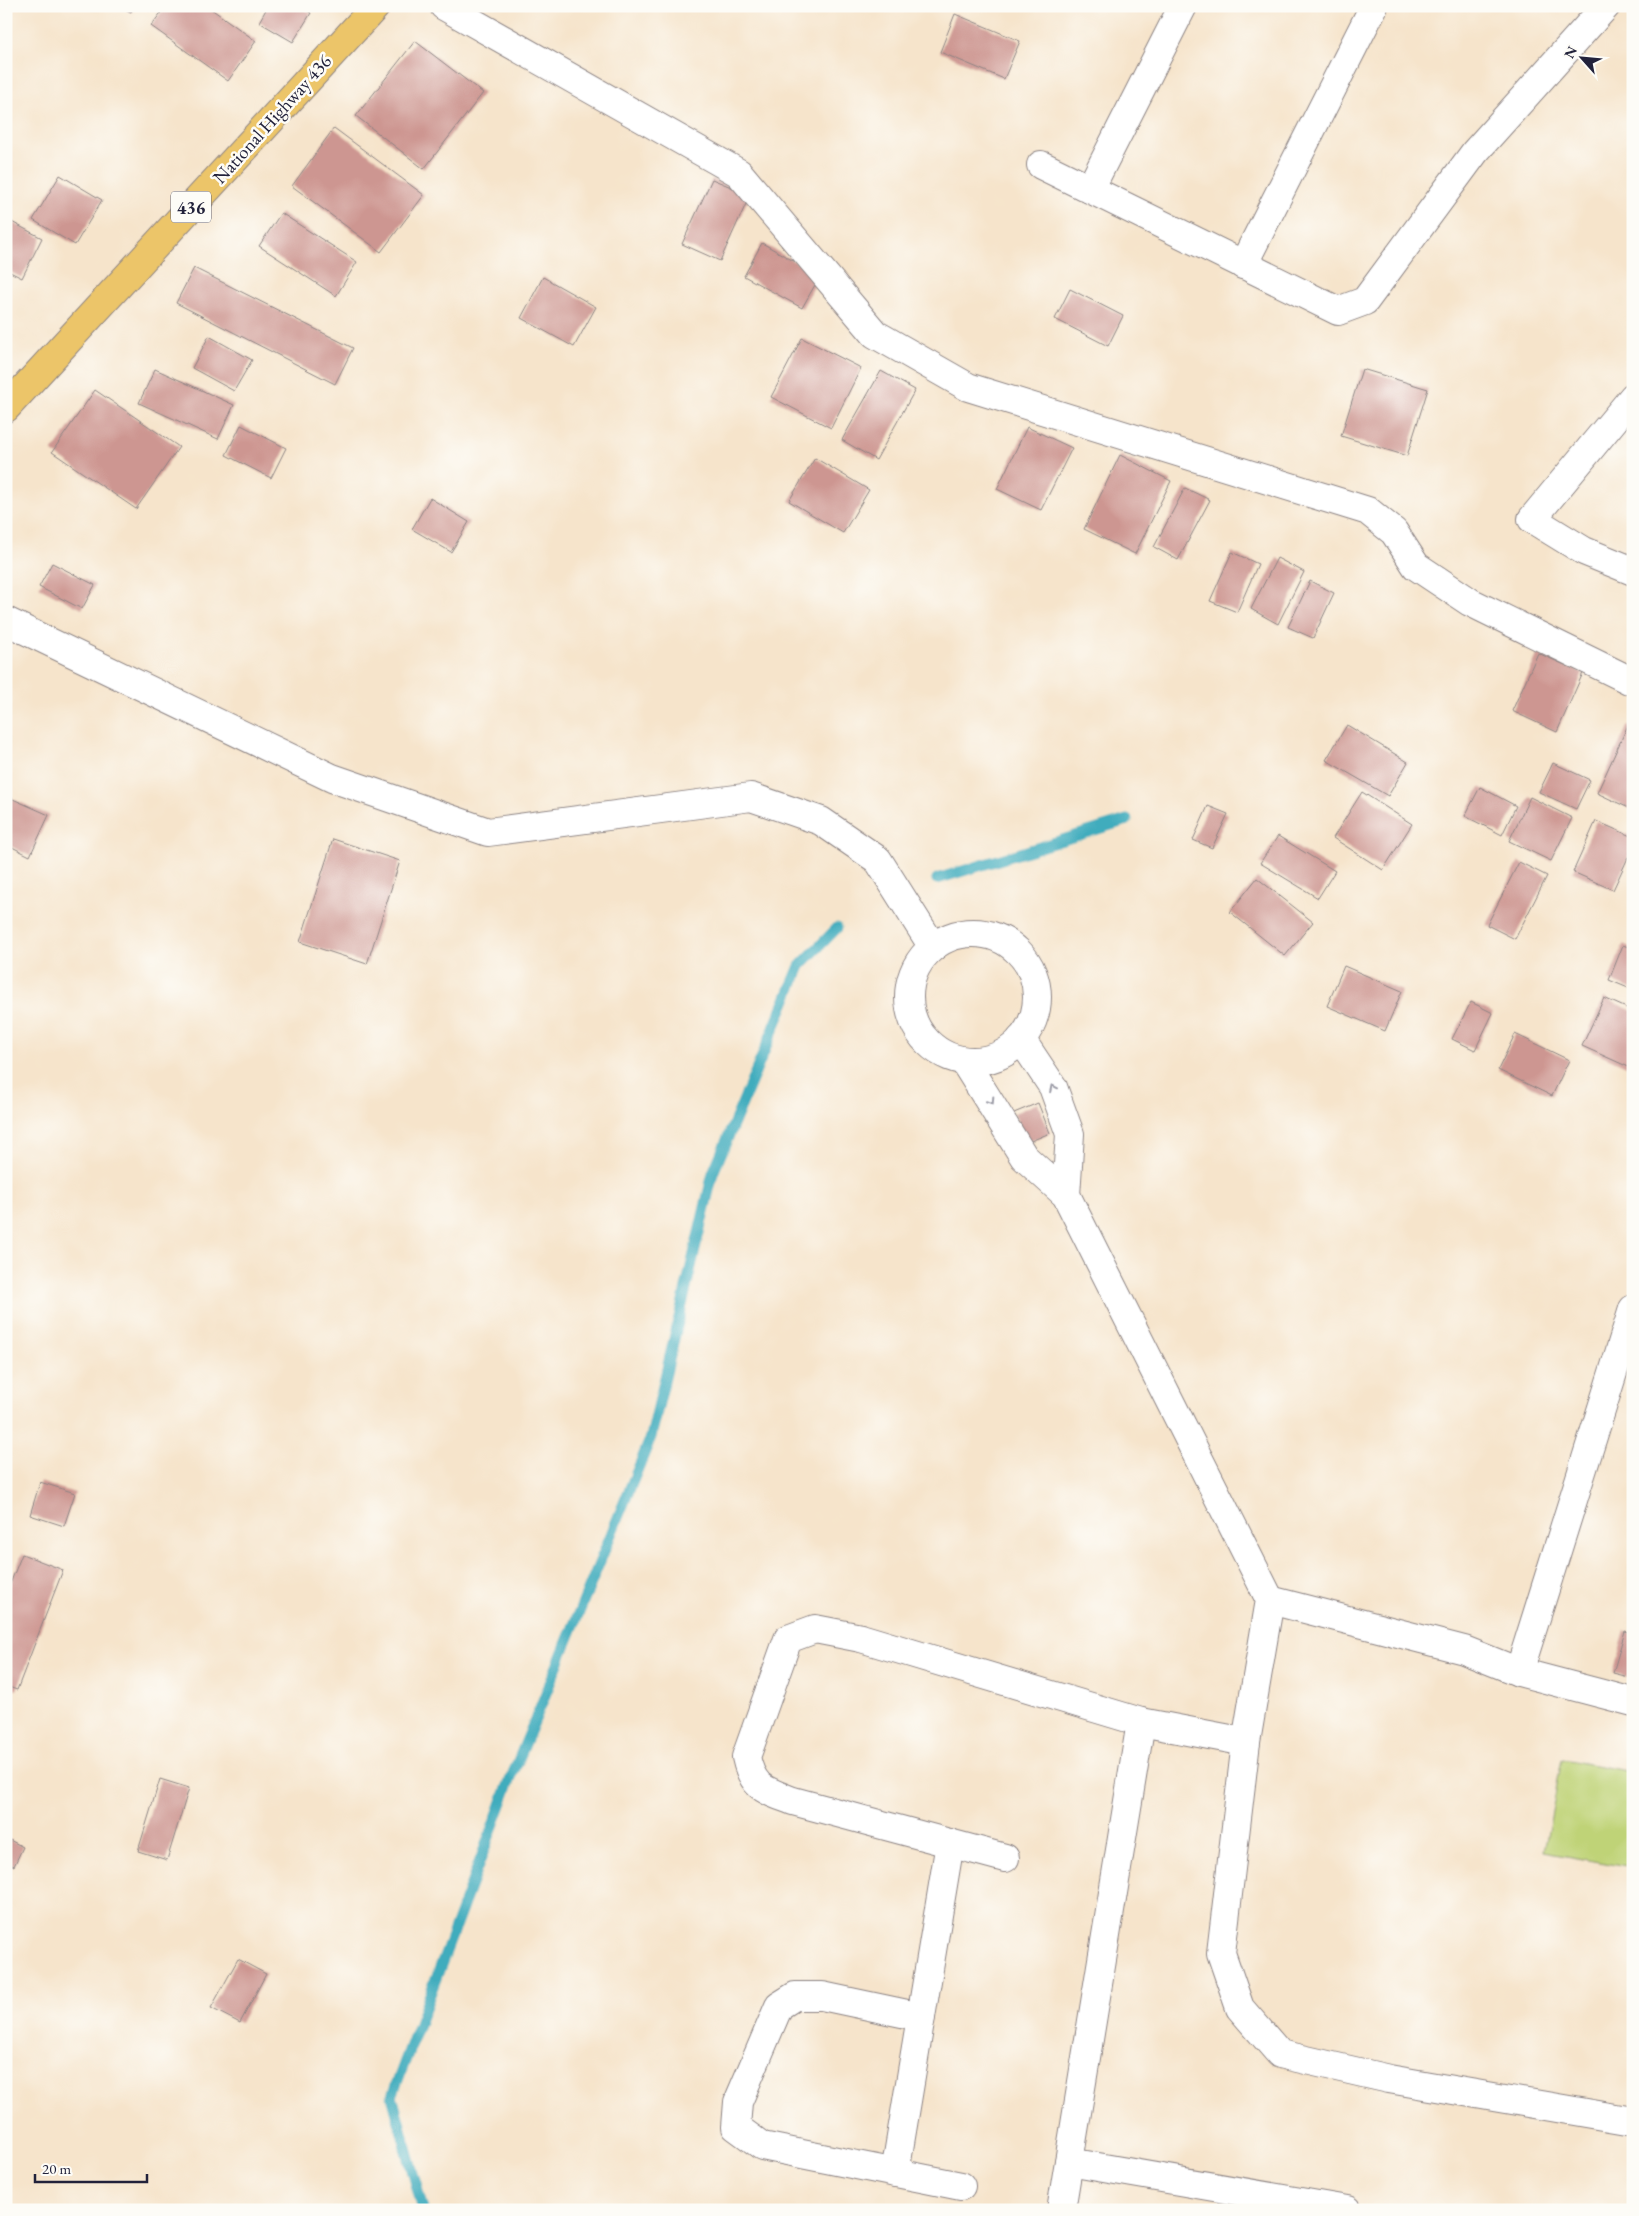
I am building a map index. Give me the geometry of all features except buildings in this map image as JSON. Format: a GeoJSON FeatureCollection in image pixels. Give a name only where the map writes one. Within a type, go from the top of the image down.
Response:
{"type":"FeatureCollection","features":[{"type":"Feature","properties":{"kind":"main road","name":"National Highway 436"},"geometry":{"type":"LineString","coordinates":[[6,408],[376,6]]}},
{"type":"Feature","properties":{"kind":"street"},"geometry":{"type":"LineString","coordinates":[[444,6],[739,173],[875,334],[968,387],[1368,511],[1394,532],[1416,566],[1470,602],[1633,682]]}},
{"type":"Feature","properties":{"kind":"street"},"geometry":{"type":"LineString","coordinates":[[1090,189],[1183,6]]}},
{"type":"Feature","properties":{"kind":"street"},"geometry":{"type":"LineString","coordinates":[[1243,265],[1374,6]]}},
{"type":"Feature","properties":{"kind":"street"},"geometry":{"type":"LineString","coordinates":[[1041,165],[1338,311],[1365,301],[1476,152],[1606,6]]}},
{"type":"Feature","properties":{"kind":"street"},"geometry":{"type":"LineString","coordinates":[[1629,408],[1532,519],[1584,551],[1633,572]]}},
{"type":"Feature","properties":{"kind":"street"},"geometry":{"type":"LineString","coordinates":[[6,621],[332,778],[488,832],[751,797],[821,821],[878,860],[933,947]]}},
{"type":"Feature","properties":{"kind":"street"},"geometry":{"type":"LineString","coordinates":[[972,932],[992,935],[1011,945],[1026,960],[1035,979],[1037,1000],[1032,1021],[1021,1039],[1005,1053],[985,1060],[964,1061],[944,1054],[927,1042],[915,1024],[909,1004],[910,983],[918,963],[933,947],[951,937],[972,932]]}},
{"type":"Feature","properties":{"kind":"street"},"geometry":{"type":"LineString","coordinates":[[1021,1039],[1053,1087],[1070,1134],[1066,1195]]}},
{"type":"Feature","properties":{"kind":"street"},"geometry":{"type":"LineString","coordinates":[[964,1061],[1024,1157],[1066,1195],[1270,1600],[1246,1742],[1221,1953],[1240,2008],[1280,2054],[1389,2079],[1633,2121]]}},
{"type":"Feature","properties":{"kind":"street"},"geometry":{"type":"LineString","coordinates":[[1519,1672],[1633,1309]]}},
{"type":"Feature","properties":{"kind":"street"},"geometry":{"type":"LineString","coordinates":[[1270,1600],[1464,1650],[1519,1672],[1633,1702]]}},
{"type":"Feature","properties":{"kind":"street"},"geometry":{"type":"LineString","coordinates":[[1005,1858],[793,1801],[763,1789],[750,1774],[746,1757],[788,1639],[815,1629],[861,1638],[1141,1722],[1246,1742]]}},
{"type":"Feature","properties":{"kind":"street"},"geometry":{"type":"LineString","coordinates":[[1061,2210],[1141,1722]]}},
{"type":"Feature","properties":{"kind":"street"},"geometry":{"type":"LineString","coordinates":[[895,2173],[950,1843]]}},
{"type":"Feature","properties":{"kind":"street"},"geometry":{"type":"LineString","coordinates":[[921,2017],[822,1996],[795,1996],[779,2006],[738,2102],[736,2127],[762,2146],[961,2186]]}},
{"type":"Feature","properties":{"kind":"street"},"geometry":{"type":"LineString","coordinates":[[1068,2162],[1227,2200],[1347,2210]]}},
{"type":"Feature","properties":{"kind":"green space"},"geometry":{"type":"Polygon","coordinates":[[[1562,1759],[1633,1772],[1633,1868],[1544,1852],[1562,1759]]]}},
{"type":"Feature","properties":{"kind":"waterway"},"geometry":{"type":"LineString","coordinates":[[937,879],[1127,820]]}},
{"type":"Feature","properties":{"kind":"waterway"},"geometry":{"type":"LineString","coordinates":[[423,2210],[392,2096],[509,1783],[651,1437],[713,1173],[800,966],[837,928]]}}]}
